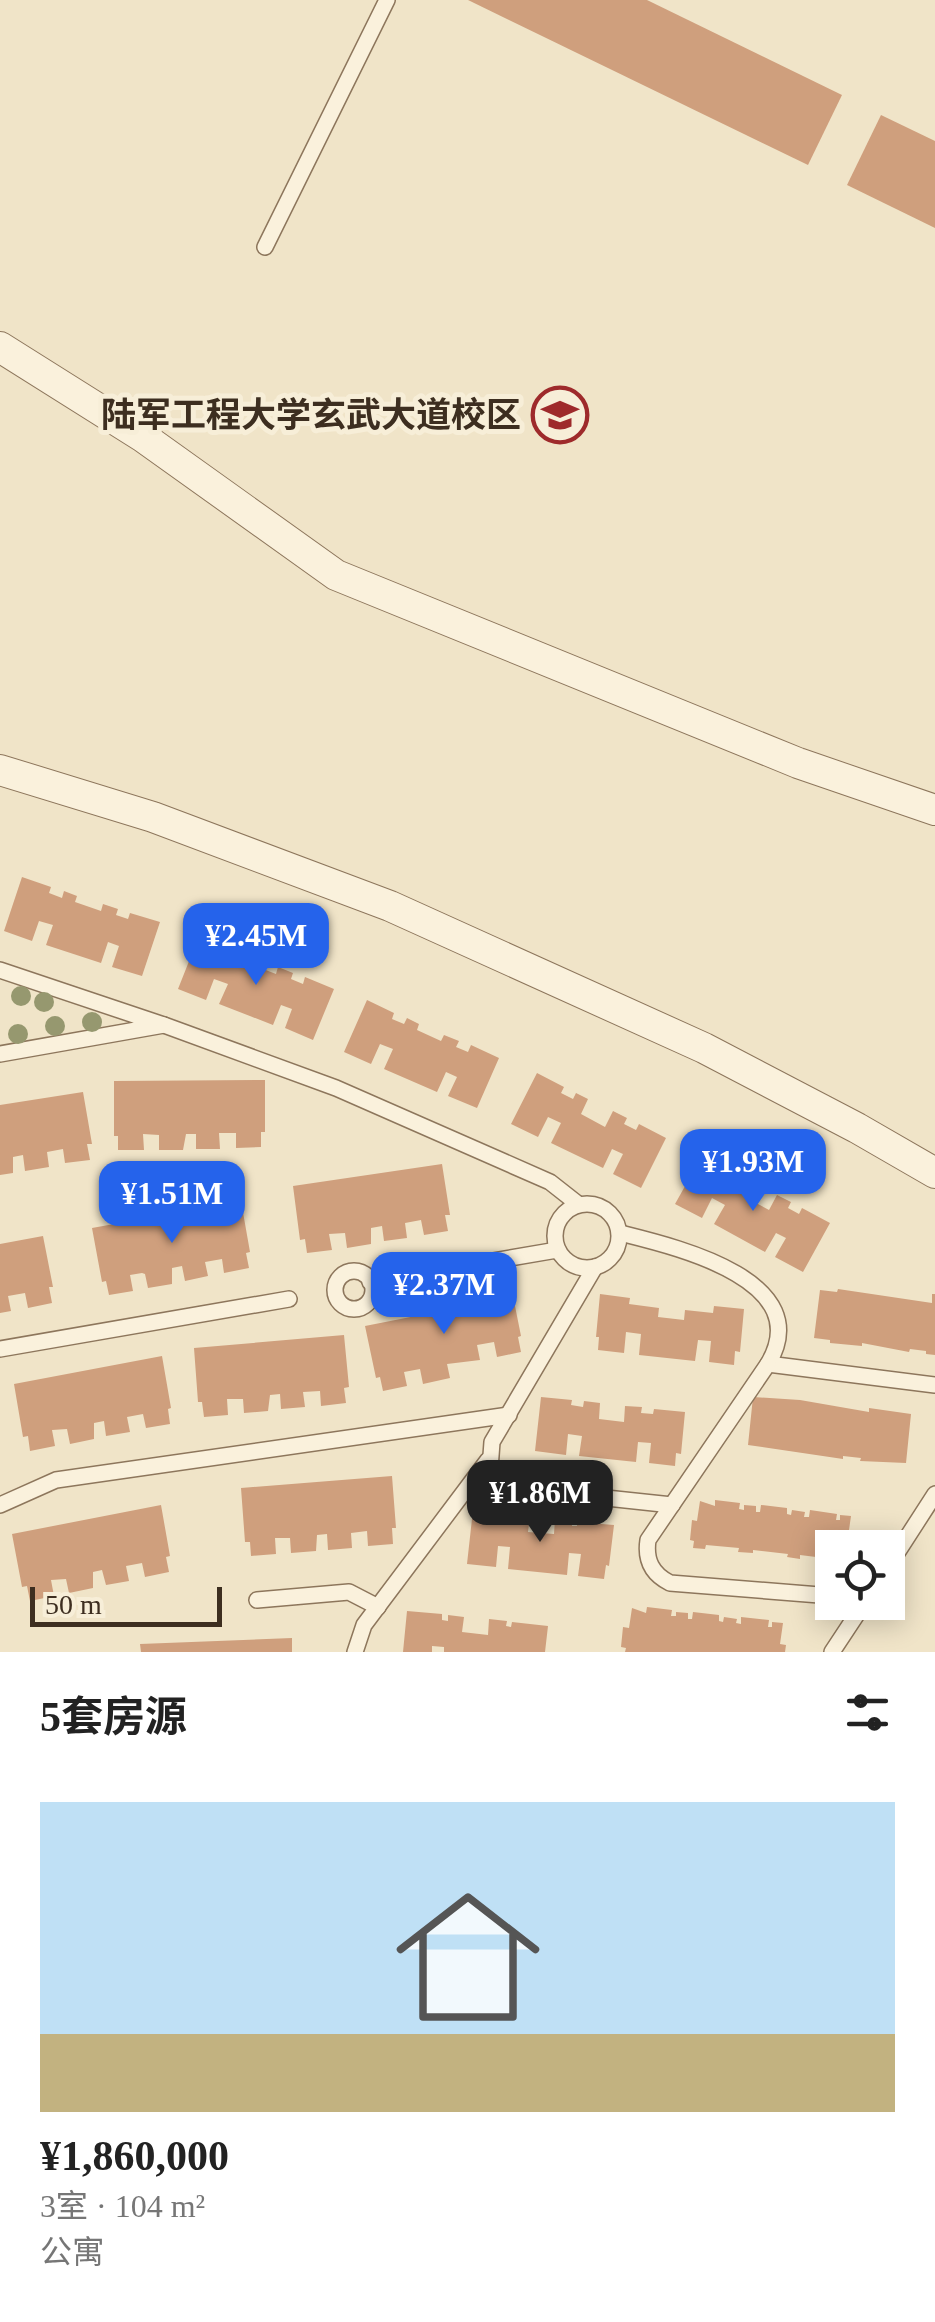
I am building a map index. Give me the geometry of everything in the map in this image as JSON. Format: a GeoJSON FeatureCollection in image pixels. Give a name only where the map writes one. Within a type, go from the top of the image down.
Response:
{"type":"FeatureCollection","features":[{"type":"Feature","properties":{"kind":"street"},"geometry":{"type":"LineString","coordinates":[[0,348],[143,437],[336,575],[798,763],[935,810]]}},
{"type":"Feature","properties":{"kind":"street"},"geometry":{"type":"LineString","coordinates":[[0,770],[154,817],[390,906],[704,1048],[935,1173]]}},
{"type":"Feature","properties":{"kind":"lane"},"geometry":{"type":"LineString","coordinates":[[265,247],[388,0]]}},
{"type":"Feature","properties":{"kind":"lane"},"geometry":{"type":"LineString","coordinates":[[0,970],[336,1088],[550,1182],[578,1204]]}},
{"type":"Feature","properties":{"kind":"lane"},"geometry":{"type":"LineString","coordinates":[[0,1054],[164,1025]]}},
{"type":"Feature","properties":{"kind":"lane"},"geometry":{"type":"LineString","coordinates":[[355,1652],[364,1624],[488,1460],[492,1442],[595,1268],[613,1255],[620,1233],[610,1213],[590,1204],[578,1204],[560,1217],[554,1239],[556,1250],[572,1266],[595,1268]]}},
{"type":"Feature","properties":{"kind":"lane"},"geometry":{"type":"LineString","coordinates":[[620,1233],[717,1263],[769,1299],[780,1331],[778,1347],[768,1364],[648,1540],[648,1558],[656,1574],[670,1583],[815,1595]]}},
{"type":"Feature","properties":{"kind":"lane"},"geometry":{"type":"LineString","coordinates":[[370,1282],[556,1250]]}},
{"type":"Feature","properties":{"kind":"lane"},"geometry":{"type":"LineString","coordinates":[[0,1348],[289,1299]]}},
{"type":"Feature","properties":{"kind":"lane"},"geometry":{"type":"LineString","coordinates":[[768,1364],[935,1385]]}},
{"type":"Feature","properties":{"kind":"lane"},"geometry":{"type":"LineString","coordinates":[[0,1505],[56,1480],[509,1414]]}},
{"type":"Feature","properties":{"kind":"lane"},"geometry":{"type":"LineString","coordinates":[[488,1460],[493,1476],[503,1487],[672,1505]]}},
{"type":"Feature","properties":{"kind":"lane"},"geometry":{"type":"LineString","coordinates":[[905,1541],[935,1494]]}},
{"type":"Feature","properties":{"kind":"lane"},"geometry":{"type":"LineString","coordinates":[[257,1600],[350,1592],[378,1607]]}},
{"type":"Feature","properties":{"kind":"lane"},"geometry":{"type":"LineString","coordinates":[[832,1652],[852,1620]]}},
{"type":"Feature","properties":{"kind":"building"},"geometry":{"type":"Polygon","coordinates":[[[468,0],[647,0],[842,95],[808,165],[468,0]]]}},
{"type":"Feature","properties":{"kind":"building"},"geometry":{"type":"Polygon","coordinates":[[[881,115],[935,141],[935,228],[847,185],[881,115]]]}},
{"type":"Feature","properties":{"kind":"building"},"geometry":{"type":"Polygon","coordinates":[[[22,877],[51,887],[49,893],[62,898],[64,891],[77,896],[75,902],[101,911],[103,904],[118,909],[116,915],[128,919],[130,913],[160,922],[142,976],[112,967],[119,946],[108,942],[101,963],[46,945],[53,925],[39,921],[32,941],[4,931],[22,877]]]}},
{"type":"Feature","properties":{"kind":"building"},"geometry":{"type":"Polygon","coordinates":[[[199,936],[227,947],[225,954],[237,958],[240,952],[253,958],[250,964],[276,974],[278,967],[293,973],[291,979],[303,984],[305,977],[334,989],[313,1040],[285,1028],[292,1009],[281,1005],[273,1025],[219,1004],[228,984],[214,979],[206,1000],[178,989],[199,936]]]}},
{"type":"Feature","properties":{"kind":"building"},"geometry":{"type":"Polygon","coordinates":[[[367,1000],[394,1013],[392,1019],[404,1024],[407,1018],[419,1024],[417,1030],[441,1041],[444,1035],[459,1041],[456,1047],[468,1052],[471,1045],[499,1058],[477,1108],[448,1096],[457,1077],[446,1072],[437,1092],[384,1069],[393,1049],[380,1044],[371,1064],[344,1052],[367,1000]]]}},
{"type":"Feature","properties":{"kind":"building"},"geometry":{"type":"Polygon","coordinates":[[[537,1073],[564,1087],[561,1093],[573,1099],[576,1093],[588,1099],[581,1114],[605,1127],[613,1111],[627,1118],[624,1124],[636,1130],[639,1124],[666,1138],[641,1188],[613,1174],[623,1154],[612,1149],[603,1168],[551,1143],[561,1123],[548,1117],[538,1137],[511,1124],[537,1073]]]}},
{"type":"Feature","properties":{"kind":"building"},"geometry":{"type":"Polygon","coordinates":[[[265,1080],[265,1132],[261,1132],[261,1147],[236,1148],[236,1133],[219,1133],[220,1149],[196,1149],[196,1134],[186,1134],[183,1150],[159,1150],[159,1135],[143,1134],[144,1150],[118,1150],[118,1136],[114,1136],[114,1081],[265,1080]]]}},
{"type":"Feature","properties":{"kind":"building"},"geometry":{"type":"Polygon","coordinates":[[[83,1092],[92,1144],[87,1144],[90,1160],[65,1163],[63,1149],[47,1152],[49,1167],[25,1171],[23,1155],[13,1157],[13,1173],[0,1175],[0,1105],[83,1092]]]}},
{"type":"Feature","properties":{"kind":"building"},"geometry":{"type":"Polygon","coordinates":[[[703,1154],[729,1169],[726,1174],[738,1181],[741,1175],[753,1182],[745,1197],[769,1210],[777,1195],[791,1202],[788,1208],[799,1214],[802,1208],[830,1223],[803,1272],[775,1257],[786,1238],[776,1233],[765,1252],[714,1224],[725,1205],[712,1198],[702,1218],[675,1204],[703,1154]]]}},
{"type":"Feature","properties":{"kind":"building"},"geometry":{"type":"Polygon","coordinates":[[[442,1164],[450,1215],[445,1215],[448,1231],[424,1235],[421,1220],[405,1223],[407,1238],[384,1241],[382,1226],[371,1228],[371,1244],[347,1248],[345,1233],[329,1234],[332,1250],[307,1253],[305,1239],[300,1240],[293,1186],[442,1164]]]}},
{"type":"Feature","properties":{"kind":"building"},"geometry":{"type":"Polygon","coordinates":[[[241,1201],[249,1268],[224,1273],[222,1259],[205,1262],[208,1276],[185,1281],[182,1266],[172,1268],[172,1284],[148,1288],[145,1274],[130,1275],[133,1291],[109,1295],[106,1281],[102,1282],[92,1228],[241,1201]]]}},
{"type":"Feature","properties":{"kind":"building"},"geometry":{"type":"Polygon","coordinates":[[[43,1236],[53,1287],[49,1287],[52,1303],[28,1308],[25,1293],[8,1296],[11,1311],[0,1313],[0,1244],[43,1236]]]}},
{"type":"Feature","properties":{"kind":"building"},"geometry":{"type":"Polygon","coordinates":[[[511,1286],[521,1352],[497,1357],[494,1342],[477,1345],[480,1360],[447,1364],[450,1378],[423,1384],[420,1369],[404,1372],[407,1386],[383,1391],[380,1377],[376,1378],[365,1326],[436,1312],[434,1301],[511,1286]]]}},
{"type":"Feature","properties":{"kind":"building"},"geometry":{"type":"Polygon","coordinates":[[[838,1289],[932,1303],[935,1294],[935,1355],[814,1338],[820,1290],[838,1289]]]}},
{"type":"Feature","properties":{"kind":"building"},"geometry":{"type":"Polygon","coordinates":[[[600,1294],[630,1298],[629,1304],[659,1308],[658,1317],[684,1320],[685,1310],[713,1313],[714,1306],[744,1309],[740,1352],[735,1351],[734,1365],[709,1362],[711,1341],[698,1340],[695,1361],[639,1355],[641,1334],[626,1332],[624,1353],[598,1350],[600,1294]]]}},
{"type":"Feature","properties":{"kind":"building"},"geometry":{"type":"Polygon","coordinates":[[[344,1335],[349,1387],[344,1388],[346,1403],[321,1406],[320,1391],[303,1392],[305,1407],[281,1409],[280,1394],[270,1395],[268,1411],[244,1413],[243,1399],[227,1399],[228,1415],[204,1417],[202,1402],[198,1402],[194,1348],[344,1335]]]}},
{"type":"Feature","properties":{"kind":"building"},"geometry":{"type":"Polygon","coordinates":[[[162,1356],[170,1424],[146,1428],[143,1414],[127,1417],[130,1432],[106,1436],[104,1421],[94,1423],[94,1439],[70,1444],[67,1429],[52,1430],[55,1446],[30,1451],[28,1436],[23,1437],[14,1384],[162,1356]]]}},
{"type":"Feature","properties":{"kind":"building"},"geometry":{"type":"Polygon","coordinates":[[[541,1397],[572,1400],[571,1405],[583,1407],[584,1401],[600,1403],[599,1419],[624,1422],[625,1406],[642,1407],[641,1413],[653,1414],[654,1409],[685,1412],[681,1454],[676,1453],[675,1466],[649,1463],[651,1443],[638,1442],[636,1462],[579,1456],[582,1436],[568,1434],[566,1455],[535,1451],[541,1397]]]}},
{"type":"Feature","properties":{"kind":"building"},"geometry":{"type":"Polygon","coordinates":[[[753,1397],[911,1414],[906,1463],[860,1461],[861,1458],[843,1459],[748,1445],[753,1397]]]}},
{"type":"Feature","properties":{"kind":"building"},"geometry":{"type":"Polygon","coordinates":[[[392,1476],[396,1528],[392,1528],[393,1544],[368,1546],[367,1531],[351,1533],[352,1548],[328,1550],[327,1534],[317,1535],[316,1551],[291,1553],[290,1538],[275,1538],[276,1554],[251,1556],[250,1542],[245,1542],[241,1488],[392,1476]]]}},
{"type":"Feature","properties":{"kind":"building"},"geometry":{"type":"Polygon","coordinates":[[[715,1500],[740,1503],[739,1509],[744,1510],[744,1505],[756,1506],[756,1512],[760,1512],[761,1505],[787,1508],[791,1515],[792,1510],[805,1512],[804,1517],[809,1517],[810,1510],[837,1514],[836,1520],[840,1520],[840,1515],[851,1516],[849,1530],[815,1530],[815,1557],[800,1555],[800,1559],[787,1557],[788,1554],[738,1552],[739,1548],[706,1545],[705,1549],[693,1548],[692,1520],[697,1521],[700,1501],[715,1506],[715,1500]]]}},
{"type":"Feature","properties":{"kind":"building"},"geometry":{"type":"Polygon","coordinates":[[[161,1505],[169,1572],[145,1577],[142,1563],[126,1566],[129,1581],[106,1585],[102,1570],[93,1572],[93,1588],[69,1593],[66,1579],[51,1580],[54,1596],[30,1601],[27,1586],[22,1587],[12,1534],[161,1505]]]}},
{"type":"Feature","properties":{"kind":"building"},"geometry":{"type":"Polygon","coordinates":[[[473,1510],[501,1513],[500,1519],[530,1516],[528,1532],[554,1534],[555,1519],[572,1521],[572,1526],[577,1526],[577,1522],[614,1525],[604,1579],[578,1576],[581,1554],[569,1553],[567,1575],[508,1569],[510,1547],[498,1546],[496,1567],[467,1564],[473,1510]]]}},
{"type":"Feature","properties":{"kind":"building"},"geometry":{"type":"Polygon","coordinates":[[[647,1607],[672,1610],[671,1616],[676,1616],[676,1612],[688,1613],[688,1619],[692,1619],[693,1612],[719,1615],[723,1622],[724,1617],[737,1619],[736,1623],[741,1624],[741,1617],[769,1620],[768,1627],[772,1627],[772,1622],[783,1623],[780,1644],[786,1645],[785,1652],[625,1652],[626,1648],[621,1647],[623,1627],[629,1628],[632,1608],[646,1613],[647,1607]]]}},
{"type":"Feature","properties":{"kind":"building"},"geometry":{"type":"Polygon","coordinates":[[[407,1611],[442,1614],[442,1620],[448,1621],[448,1615],[464,1617],[462,1632],[488,1635],[489,1619],[507,1621],[506,1626],[511,1627],[512,1622],[548,1626],[545,1652],[444,1652],[444,1647],[432,1646],[432,1652],[403,1652],[407,1611]]]}},
{"type":"Feature","properties":{"kind":"building"},"geometry":{"type":"Polygon","coordinates":[[[292,1638],[292,1652],[141,1652],[140,1644],[292,1638]]]}},
{"type":"Feature","properties":{"kind":"place","name":"陆军工程大学玄武大道校区"},"geometry":{"type":"Point","coordinates":[560,415]}}]}
